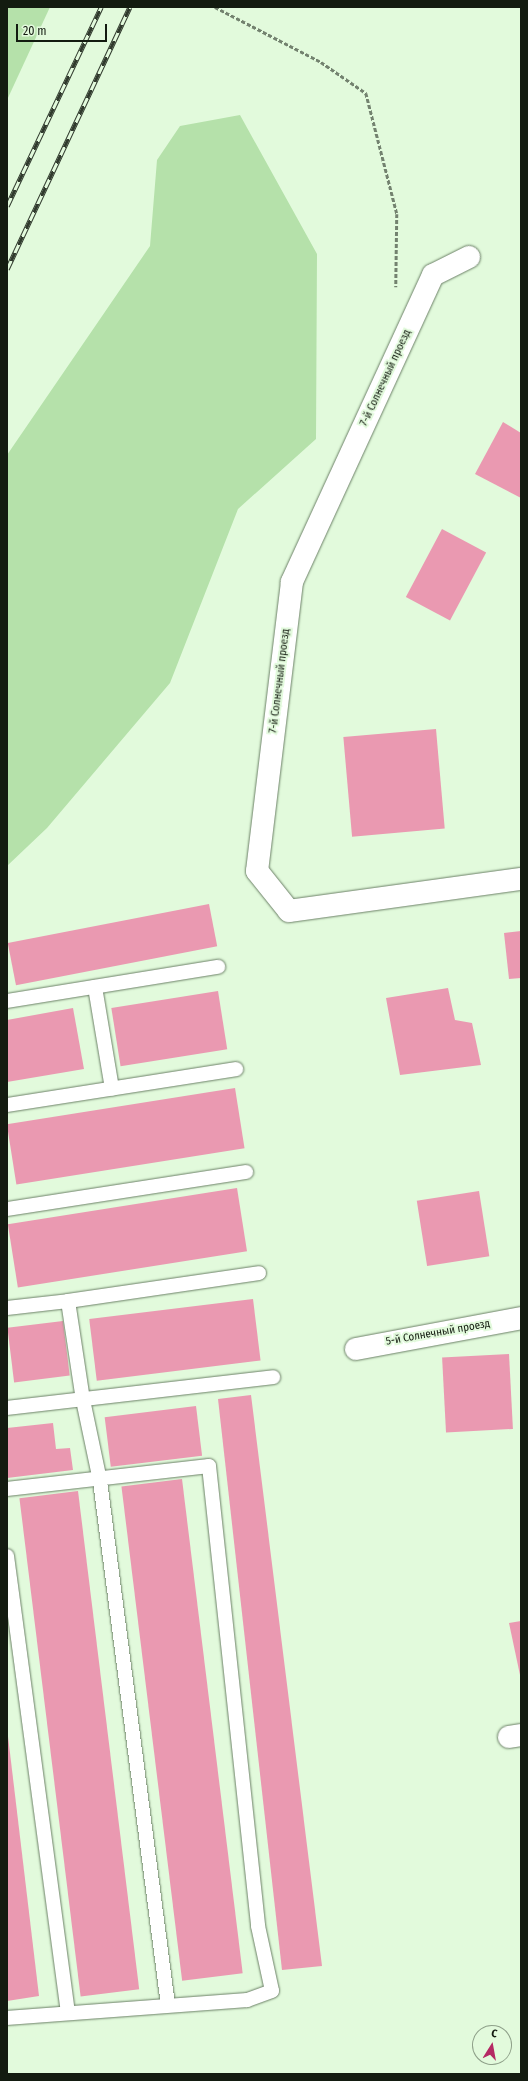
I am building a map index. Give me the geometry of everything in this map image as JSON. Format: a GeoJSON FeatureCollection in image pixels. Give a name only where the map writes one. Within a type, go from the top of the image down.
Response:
{"type":"FeatureCollection","features":[{"type":"Feature","properties":{"kind":"street","name":"7-й Солнечный проезд"},"geometry":{"type":"LineString","coordinates":[[469,257],[433,275],[292,582],[258,871],[289,911],[521,879]]}},
{"type":"Feature","properties":{"kind":"street","name":"5-й Солнечный проезд"},"geometry":{"type":"LineString","coordinates":[[356,1349],[521,1318]]}},
{"type":"Feature","properties":{"kind":"lane"},"geometry":{"type":"LineString","coordinates":[[7,1002],[218,966]]}},
{"type":"Feature","properties":{"kind":"lane"},"geometry":{"type":"LineString","coordinates":[[95,987],[112,1089]]}},
{"type":"Feature","properties":{"kind":"lane"},"geometry":{"type":"LineString","coordinates":[[7,1105],[236,1069]]}},
{"type":"Feature","properties":{"kind":"lane"},"geometry":{"type":"LineString","coordinates":[[7,1209],[246,1172]]}},
{"type":"Feature","properties":{"kind":"lane"},"geometry":{"type":"LineString","coordinates":[[7,1308],[68,1301],[259,1273]]}},
{"type":"Feature","properties":{"kind":"lane"},"geometry":{"type":"LineString","coordinates":[[68,1301],[83,1400],[100,1481],[168,2005]]}},
{"type":"Feature","properties":{"kind":"lane"},"geometry":{"type":"LineString","coordinates":[[7,1408],[273,1377]]}},
{"type":"Feature","properties":{"kind":"lane"},"geometry":{"type":"LineString","coordinates":[[7,1489],[100,1481],[208,1466],[258,1926],[272,1990],[247,2000],[68,2012],[7,2018]]}},
{"type":"Feature","properties":{"kind":"lane"},"geometry":{"type":"LineString","coordinates":[[7,1556],[68,2012]]}},
{"type":"Feature","properties":{"kind":"path"},"geometry":{"type":"LineString","coordinates":[[215,7],[321,62],[366,93],[397,214],[397,293]]}},
{"type":"Feature","properties":{"kind":"green space"},"geometry":{"type":"Polygon","coordinates":[[[7,7],[50,7],[7,100],[7,7]]]}},
{"type":"Feature","properties":{"kind":"green space"},"geometry":{"type":"Polygon","coordinates":[[[240,115],[317,254],[316,439],[238,509],[170,683],[47,828],[7,866],[7,455],[150,246],[157,160],[180,126],[240,115]]]}},
{"type":"Feature","properties":{"kind":"building"},"geometry":{"type":"Polygon","coordinates":[[[503,422],[521,433],[521,498],[475,474],[503,422]]]}},
{"type":"Feature","properties":{"kind":"building"},"geometry":{"type":"Polygon","coordinates":[[[442,529],[486,552],[450,620],[406,597],[442,529]]]}},
{"type":"Feature","properties":{"kind":"building"},"geometry":{"type":"Polygon","coordinates":[[[436,729],[445,829],[352,837],[343,737],[436,729]]]}},
{"type":"Feature","properties":{"kind":"building"},"geometry":{"type":"Polygon","coordinates":[[[209,904],[217,946],[16,985],[8,943],[209,904]]]}},
{"type":"Feature","properties":{"kind":"building"},"geometry":{"type":"Polygon","coordinates":[[[521,931],[521,978],[509,979],[504,933],[521,931]]]}},
{"type":"Feature","properties":{"kind":"building"},"geometry":{"type":"Polygon","coordinates":[[[448,988],[455,1020],[472,1023],[481,1065],[400,1075],[386,998],[448,988]]]}},
{"type":"Feature","properties":{"kind":"building"},"geometry":{"type":"Polygon","coordinates":[[[218,991],[227,1049],[121,1066],[111,1008],[218,991]]]}},
{"type":"Feature","properties":{"kind":"building"},"geometry":{"type":"Polygon","coordinates":[[[73,1008],[84,1069],[7,1082],[7,1020],[73,1008]]]}},
{"type":"Feature","properties":{"kind":"building"},"geometry":{"type":"Polygon","coordinates":[[[235,1088],[245,1148],[16,1184],[7,1124],[235,1088]]]}},
{"type":"Feature","properties":{"kind":"building"},"geometry":{"type":"Polygon","coordinates":[[[237,1188],[247,1251],[18,1288],[8,1224],[237,1188]]]}},
{"type":"Feature","properties":{"kind":"building"},"geometry":{"type":"Polygon","coordinates":[[[479,1191],[489,1256],[427,1266],[417,1201],[479,1191]]]}},
{"type":"Feature","properties":{"kind":"building"},"geometry":{"type":"Polygon","coordinates":[[[253,1299],[261,1361],[97,1381],[89,1319],[253,1299]]]}},
{"type":"Feature","properties":{"kind":"building"},"geometry":{"type":"Polygon","coordinates":[[[63,1321],[70,1376],[14,1382],[7,1328],[63,1321]]]}},
{"type":"Feature","properties":{"kind":"building"},"geometry":{"type":"Polygon","coordinates":[[[509,1354],[513,1429],[446,1432],[442,1358],[509,1354]]]}},
{"type":"Feature","properties":{"kind":"building"},"geometry":{"type":"Polygon","coordinates":[[[251,1395],[322,1966],[282,1970],[218,1399],[251,1395]]]}},
{"type":"Feature","properties":{"kind":"building"},"geometry":{"type":"Polygon","coordinates":[[[196,1406],[202,1456],[111,1467],[105,1417],[196,1406]]]}},
{"type":"Feature","properties":{"kind":"building"},"geometry":{"type":"Polygon","coordinates":[[[53,1423],[56,1449],[70,1448],[73,1470],[7,1478],[7,1428],[53,1423]]]}},
{"type":"Feature","properties":{"kind":"building"},"geometry":{"type":"Polygon","coordinates":[[[182,1479],[243,1973],[182,1981],[121,1486],[182,1479]]]}},
{"type":"Feature","properties":{"kind":"building"},"geometry":{"type":"Polygon","coordinates":[[[78,1491],[139,1989],[81,1996],[19,1498],[78,1491]]]}},
{"type":"Feature","properties":{"kind":"building"},"geometry":{"type":"Polygon","coordinates":[[[521,1621],[521,1675],[520,1675],[509,1623],[521,1621]]]}},
{"type":"Feature","properties":{"kind":"building"},"geometry":{"type":"Polygon","coordinates":[[[7,1728],[39,1996],[7,2001],[7,1728]]]}},
{"type":"Feature","properties":{"kind":"railway"},"geometry":{"type":"LineString","coordinates":[[7,206],[101,7]]}},
{"type":"Feature","properties":{"kind":"railway"},"geometry":{"type":"LineString","coordinates":[[7,269],[130,7]]}}]}
